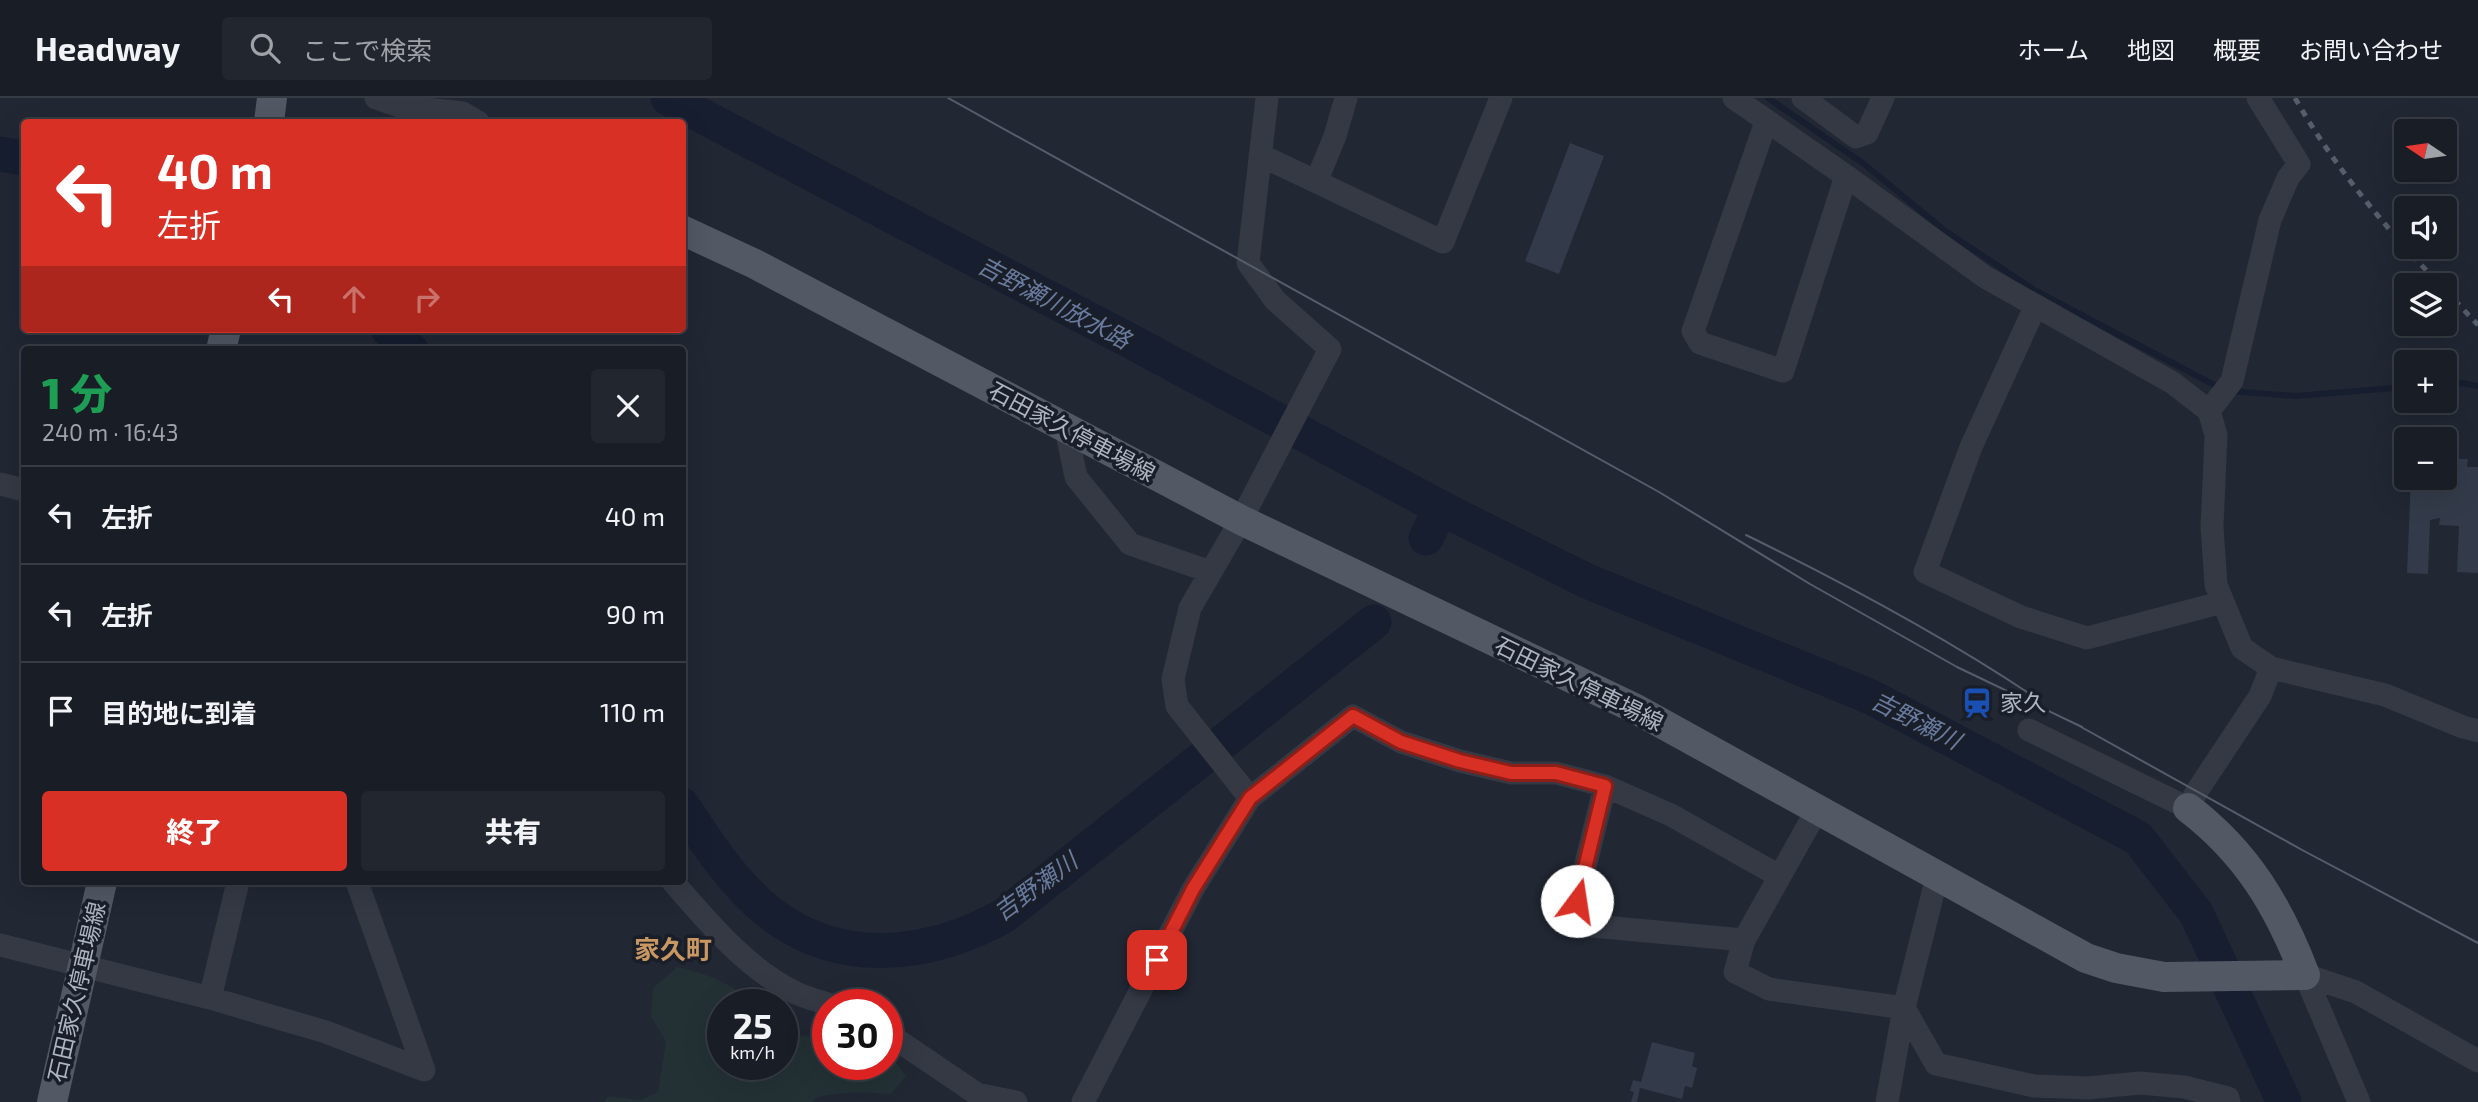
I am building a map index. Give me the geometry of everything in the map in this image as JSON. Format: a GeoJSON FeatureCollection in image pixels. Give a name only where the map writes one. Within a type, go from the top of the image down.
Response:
{"type":"FeatureCollection","features":[{"type":"Feature","properties":{"kind":"main road"},"geometry":{"type":"LineString","coordinates":[[269,119],[272,98]]}},
{"type":"Feature","properties":{"kind":"main road","name":"石田家久停車場線"},"geometry":{"type":"LineString","coordinates":[[686,232],[755,264],[1241,520],[1633,708],[2086,958],[2144,975],[2164,977],[2305,975]]}},
{"type":"Feature","properties":{"kind":"main road"},"geometry":{"type":"LineString","coordinates":[[2188,808],[2208,823],[2247,864],[2268,895],[2290,936],[2305,975]]}},
{"type":"Feature","properties":{"kind":"main road","name":"石田家久停車場線"},"geometry":{"type":"LineString","coordinates":[[52,1102],[101,885]]}},
{"type":"Feature","properties":{"kind":"street"},"geometry":{"type":"LineString","coordinates":[[376,98],[398,106],[463,113],[473,119]]}},
{"type":"Feature","properties":{"kind":"street"},"geometry":{"type":"LineString","coordinates":[[1250,798],[1177,706],[1173,679],[1190,608],[1241,520],[1330,349],[1275,300],[1248,263],[1267,98]]}},
{"type":"Feature","properties":{"kind":"street"},"geometry":{"type":"LineString","coordinates":[[1317,180],[1335,136],[1346,98]]}},
{"type":"Feature","properties":{"kind":"street"},"geometry":{"type":"LineString","coordinates":[[1260,155],[1443,242],[1501,98]]}},
{"type":"Feature","properties":{"kind":"street"},"geometry":{"type":"LineString","coordinates":[[1734,98],[1984,277],[2173,383],[2220,396]]}},
{"type":"Feature","properties":{"kind":"street"},"geometry":{"type":"LineString","coordinates":[[1803,98],[1856,137],[1867,133],[1883,98]]}},
{"type":"Feature","properties":{"kind":"street"},"geometry":{"type":"LineString","coordinates":[[2258,98],[2299,164],[2288,178],[2270,220],[2220,396],[2212,527],[2216,585],[2242,648],[2271,668],[2385,695],[2478,731]]}},
{"type":"Feature","properties":{"kind":"street"},"geometry":{"type":"LineString","coordinates":[[1766,122],[1693,331],[1700,343],[1783,371],[1846,176]]}},
{"type":"Feature","properties":{"kind":"street"},"geometry":{"type":"LineString","coordinates":[[2035,307],[1970,447],[1925,572],[2021,617],[2087,638],[2223,602]]}},
{"type":"Feature","properties":{"kind":"street"},"geometry":{"type":"LineString","coordinates":[[1066,429],[1076,477],[1129,544],[1211,572]]}},
{"type":"Feature","properties":{"kind":"street"},"geometry":{"type":"LineString","coordinates":[[0,484],[21,489]]}},
{"type":"Feature","properties":{"kind":"street"},"geometry":{"type":"LineString","coordinates":[[2029,730],[2188,808],[2260,696],[2271,668]]}},
{"type":"Feature","properties":{"kind":"street"},"geometry":{"type":"LineString","coordinates":[[1083,1102],[1193,889],[1250,798],[1353,716],[1401,742],[1460,761],[1511,773],[1556,773],[1605,786],[1671,815],[1779,876]]}},
{"type":"Feature","properties":{"kind":"street"},"geometry":{"type":"LineString","coordinates":[[1605,786],[1571,924],[1744,940]]}},
{"type":"Feature","properties":{"kind":"street"},"geometry":{"type":"LineString","coordinates":[[1817,810],[1744,940],[1735,972],[1769,989],[1904,1008]]}},
{"type":"Feature","properties":{"kind":"street"},"geometry":{"type":"LineString","coordinates":[[1887,1102],[1904,1008],[1937,877]]}},
{"type":"Feature","properties":{"kind":"street"},"geometry":{"type":"LineString","coordinates":[[210,998],[237,885]]}},
{"type":"Feature","properties":{"kind":"street"},"geometry":{"type":"LineString","coordinates":[[0,945],[210,998],[326,1032],[424,1070],[358,885]]}},
{"type":"Feature","properties":{"kind":"street"},"geometry":{"type":"LineString","coordinates":[[676,885],[709,923],[758,969],[793,991],[812,998]]}},
{"type":"Feature","properties":{"kind":"street"},"geometry":{"type":"LineString","coordinates":[[2305,975],[2356,992],[2478,1061]]}},
{"type":"Feature","properties":{"kind":"street"},"geometry":{"type":"LineString","coordinates":[[2305,975],[2359,1102]]}},
{"type":"Feature","properties":{"kind":"street"},"geometry":{"type":"LineString","coordinates":[[1904,1008],[1936,1064],[2034,1086],[2088,1088],[2140,1083],[2184,1087],[2228,1097],[2229,1102]]}},
{"type":"Feature","properties":{"kind":"street"},"geometry":{"type":"LineString","coordinates":[[903,1044],[978,1098],[1016,1102]]}},
{"type":"Feature","properties":{"kind":"shaded area"},"geometry":{"type":"Polygon","coordinates":[[[677,967],[700,973],[734,989],[707,989],[707,1080],[798,1080],[798,1036],[812,1036],[812,1080],[903,1080],[891,1094],[843,1093],[815,1098],[813,1102],[603,1102],[609,1096],[639,1100],[658,1092],[666,1042],[651,1016],[653,988],[677,967]]]}},
{"type":"Feature","properties":{"kind":"building"},"geometry":{"type":"Polygon","coordinates":[[[1570,143],[1604,156],[1559,274],[1525,261],[1570,143]]]}},
{"type":"Feature","properties":{"kind":"building"},"geometry":{"type":"Polygon","coordinates":[[[2457,459],[2468,459],[2467,467],[2478,467],[2478,573],[2457,572],[2459,526],[2439,525],[2440,518],[2430,520],[2428,574],[2407,573],[2410,490],[2457,490],[2457,459]]]}},
{"type":"Feature","properties":{"kind":"building"},"geometry":{"type":"Polygon","coordinates":[[[1652,1042],[1695,1053],[1692,1066],[1697,1068],[1692,1088],[1685,1086],[1682,1099],[1640,1088],[1637,1102],[1631,1102],[1633,1080],[1641,1082],[1652,1042]]]}},
{"type":"Feature","properties":{"kind":"waterway","name":"吉野瀬川放水路"},"geometry":{"type":"LineString","coordinates":[[668,98],[1441,508]]}},
{"type":"Feature","properties":{"kind":"waterway"},"geometry":{"type":"LineString","coordinates":[[1768,98],[1864,164],[1944,230],[2036,291],[2220,388]]}},
{"type":"Feature","properties":{"kind":"waterway","name":"吉野瀬川"},"geometry":{"type":"LineString","coordinates":[[0,154],[21,158]]}},
{"type":"Feature","properties":{"kind":"waterway","name":"吉野瀬川"},"geometry":{"type":"LineString","coordinates":[[392,333],[407,346]]}},
{"type":"Feature","properties":{"kind":"waterway"},"geometry":{"type":"LineString","coordinates":[[2457,383],[2478,386]]}},
{"type":"Feature","properties":{"kind":"waterway"},"geometry":{"type":"LineString","coordinates":[[2230,391],[2296,396],[2394,388]]}},
{"type":"Feature","properties":{"kind":"waterway","name":"吉野瀬川"},"geometry":{"type":"LineString","coordinates":[[1426,538],[1441,508],[1587,581],[1871,697],[2138,838],[2196,913],[2284,1102]]}},
{"type":"Feature","properties":{"kind":"waterway","name":"吉野瀬川"},"geometry":{"type":"LineString","coordinates":[[686,811],[722,863],[745,890],[770,913],[797,931],[856,949],[917,947],[947,940],[1005,915],[1374,622]]}},
{"type":"Feature","properties":{"kind":"tram line"},"geometry":{"type":"LineString","coordinates":[[948,98],[1659,492],[1810,584],[1957,667],[2082,727]]}},
{"type":"Feature","properties":{"kind":"tram line"},"geometry":{"type":"LineString","coordinates":[[1746,535],[1891,610],[2030,694]]}},
{"type":"Feature","properties":{"kind":"tram line"},"geometry":{"type":"LineString","coordinates":[[2074,723],[2304,851],[2478,943]]}},
{"type":"Feature","properties":{"kind":"railway"},"geometry":{"type":"LineString","coordinates":[[2295,98],[2310,124],[2362,196],[2429,273]]}},
{"type":"Feature","properties":{"kind":"railway"},"geometry":{"type":"LineString","coordinates":[[2457,303],[2478,325]]}},
{"type":"Feature","properties":{"kind":"place","name":"家久"},"geometry":{"type":"Point","coordinates":[1977,703]}},
{"type":"Feature","properties":{"kind":"district","name":"家久町"},"geometry":{"type":"Point","coordinates":[673,950]}},
{"type":"Feature","properties":{"kind":"route"},"geometry":{"type":"LineString","coordinates":[[1157,960],[1193,889],[1250,798],[1353,716],[1401,742],[1460,761],[1511,773],[1556,773],[1605,786],[1577,901]]}}]}
